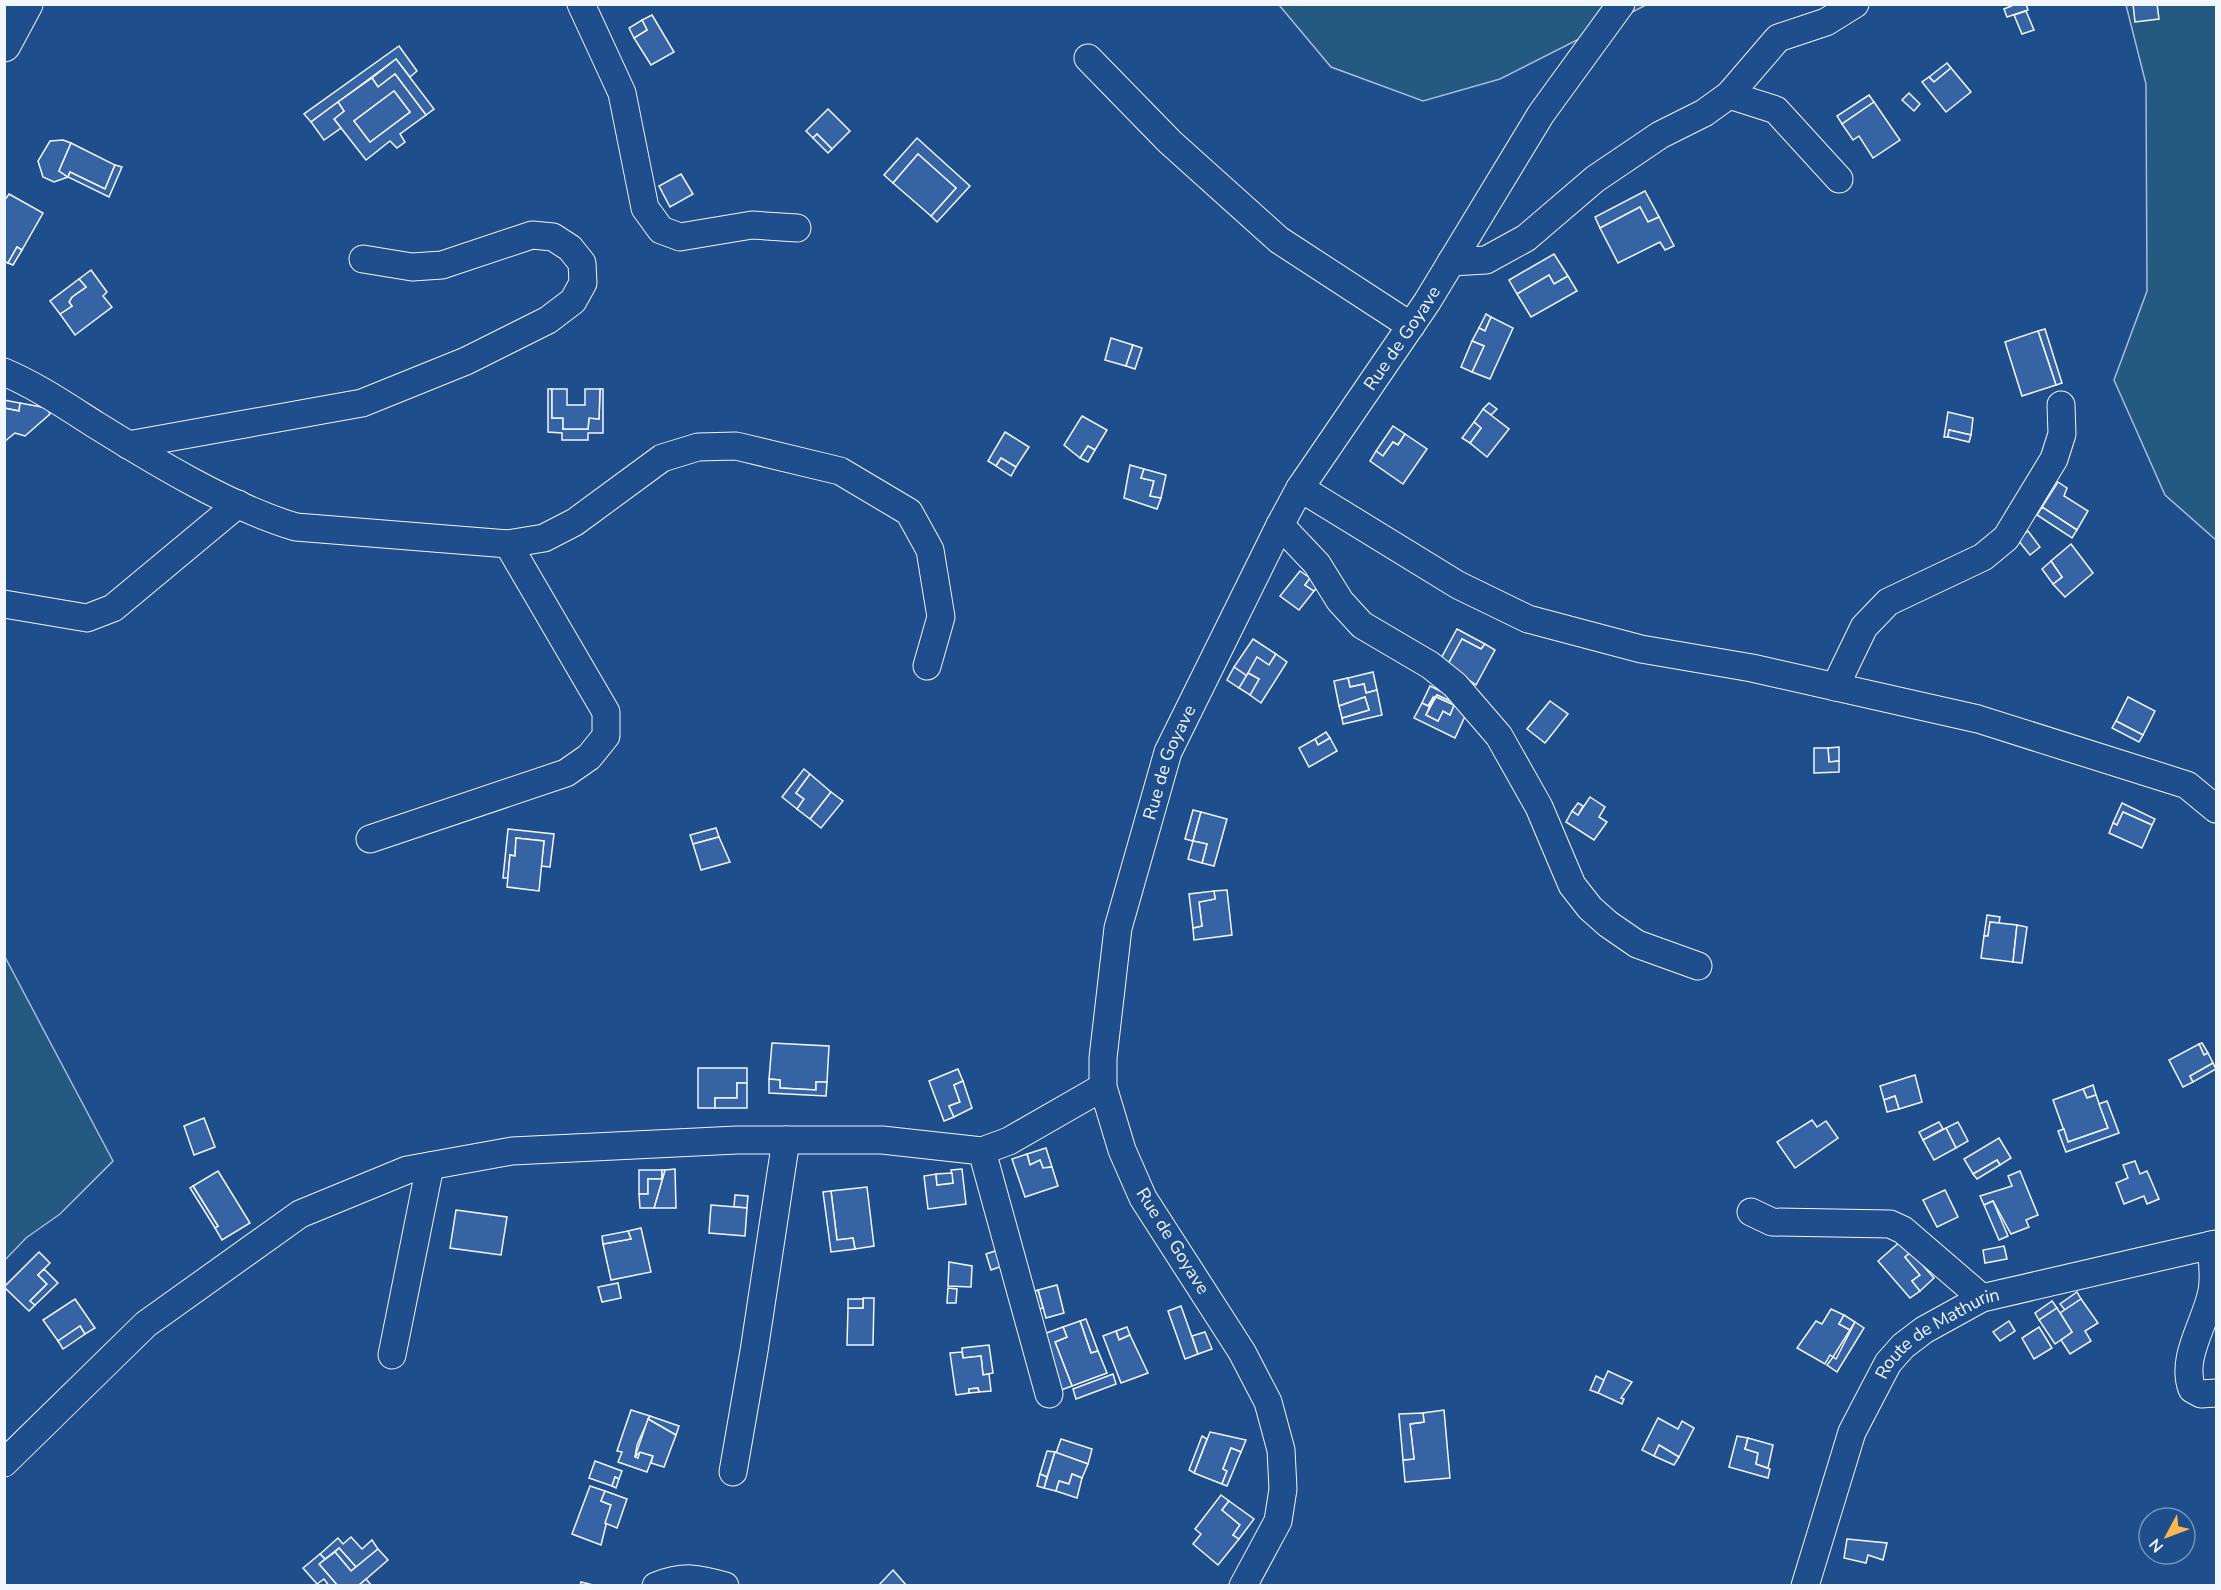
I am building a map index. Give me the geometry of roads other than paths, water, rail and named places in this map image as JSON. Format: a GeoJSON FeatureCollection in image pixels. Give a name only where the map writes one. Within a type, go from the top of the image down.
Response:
{"type":"FeatureCollection","features":[{"type":"Feature","properties":{"kind":"main road"},"geometry":{"type":"LineString","coordinates":[[4,45],[26,4]]}},
{"type":"Feature","properties":{"kind":"street"},"geometry":{"type":"LineString","coordinates":[[581,4],[622,93],[645,208],[661,230],[680,237],[752,225],[797,228]]}},
{"type":"Feature","properties":{"kind":"street","name":"Rue de Goyave"},"geometry":{"type":"LineString","coordinates":[[1243,1586],[1278,1521],[1283,1489],[1281,1450],[1268,1402],[1242,1352],[1143,1198],[1122,1150],[1103,1088],[1103,1058],[1118,927],[1168,752],[1300,488],[1411,326],[1541,114],[1620,4]]}},
{"type":"Feature","properties":{"kind":"street"},"geometry":{"type":"LineString","coordinates":[[1451,262],[1486,260],[1526,238],[1595,179],[1660,135],[1704,113],[1729,95],[1778,38],[1826,22],[1855,4]]}},
{"type":"Feature","properties":{"kind":"street"},"geometry":{"type":"LineString","coordinates":[[1088,58],[1170,142],[1280,240],[1411,326]]}},
{"type":"Feature","properties":{"kind":"street"},"geometry":{"type":"LineString","coordinates":[[1729,95],[1776,110],[1839,179]]}},
{"type":"Feature","properties":{"kind":"street"},"geometry":{"type":"LineString","coordinates":[[128,445],[362,403],[466,361],[548,320],[573,301],[583,283],[582,263],[570,248],[553,237],[531,235],[442,265],[412,267],[363,259]]}},
{"type":"Feature","properties":{"kind":"street"},"geometry":{"type":"LineString","coordinates":[[4,372],[25,381],[128,445],[263,518],[296,527],[508,544],[544,538],[575,522],[662,458],[698,447],[736,446],[840,471],[909,512],[930,550],[941,617],[927,666]]}},
{"type":"Feature","properties":{"kind":"street"},"geometry":{"type":"LineString","coordinates":[[1835,687],[1864,627],[1888,602],[1983,557],[2006,538],[2054,459],[2062,434],[2061,405]]}},
{"type":"Feature","properties":{"kind":"street"},"geometry":{"type":"LineString","coordinates":[[1300,488],[1458,585],[1528,619],[1641,650],[1752,669],[1978,719],[2187,785],[2217,809]]}},
{"type":"Feature","properties":{"kind":"street"},"geometry":{"type":"LineString","coordinates":[[4,604],[87,618],[112,608],[238,504]]}},
{"type":"Feature","properties":{"kind":"street"},"geometry":{"type":"LineString","coordinates":[[1280,525],[1317,564],[1340,601],[1362,625],[1430,665],[1447,678],[1499,736],[1539,807],[1572,885],[1590,908],[1637,945],[1698,966]]}},
{"type":"Feature","properties":{"kind":"street"},"geometry":{"type":"LineString","coordinates":[[369,839],[566,773],[589,757],[606,736],[606,712],[508,544]]}},
{"type":"Feature","properties":{"kind":"street"},"geometry":{"type":"LineString","coordinates":[[4,1463],[146,1324],[300,1214],[407,1170],[512,1151],[786,1140],[882,1140],[982,1151],[1009,1141],[1103,1088]]}},
{"type":"Feature","properties":{"kind":"street"},"geometry":{"type":"LineString","coordinates":[[733,1472],[786,1140]]}},
{"type":"Feature","properties":{"kind":"street"},"geometry":{"type":"LineString","coordinates":[[982,1151],[1049,1394]]}},
{"type":"Feature","properties":{"kind":"street"},"geometry":{"type":"LineString","coordinates":[[392,1355],[430,1166]]}},
{"type":"Feature","properties":{"kind":"street"},"geometry":{"type":"LineString","coordinates":[[1751,1212],[1772,1222],[1890,1224],[1903,1230],[1982,1298]]}},
{"type":"Feature","properties":{"kind":"street"},"geometry":{"type":"LineString","coordinates":[[2214,1245],[2212,1293],[2195,1339],[2188,1379],[2192,1389],[2201,1394],[2217,1393]]}},
{"type":"Feature","properties":{"kind":"street","name":"Route de Mathurin"},"geometry":{"type":"LineString","coordinates":[[1805,1586],[1852,1432],[1888,1363],[1903,1346],[1924,1330],[1982,1298],[2214,1245]]}},
{"type":"Feature","properties":{"kind":"street"},"geometry":{"type":"LineString","coordinates":[[656,1586],[671,1580],[695,1577],[725,1586]]}}]}
